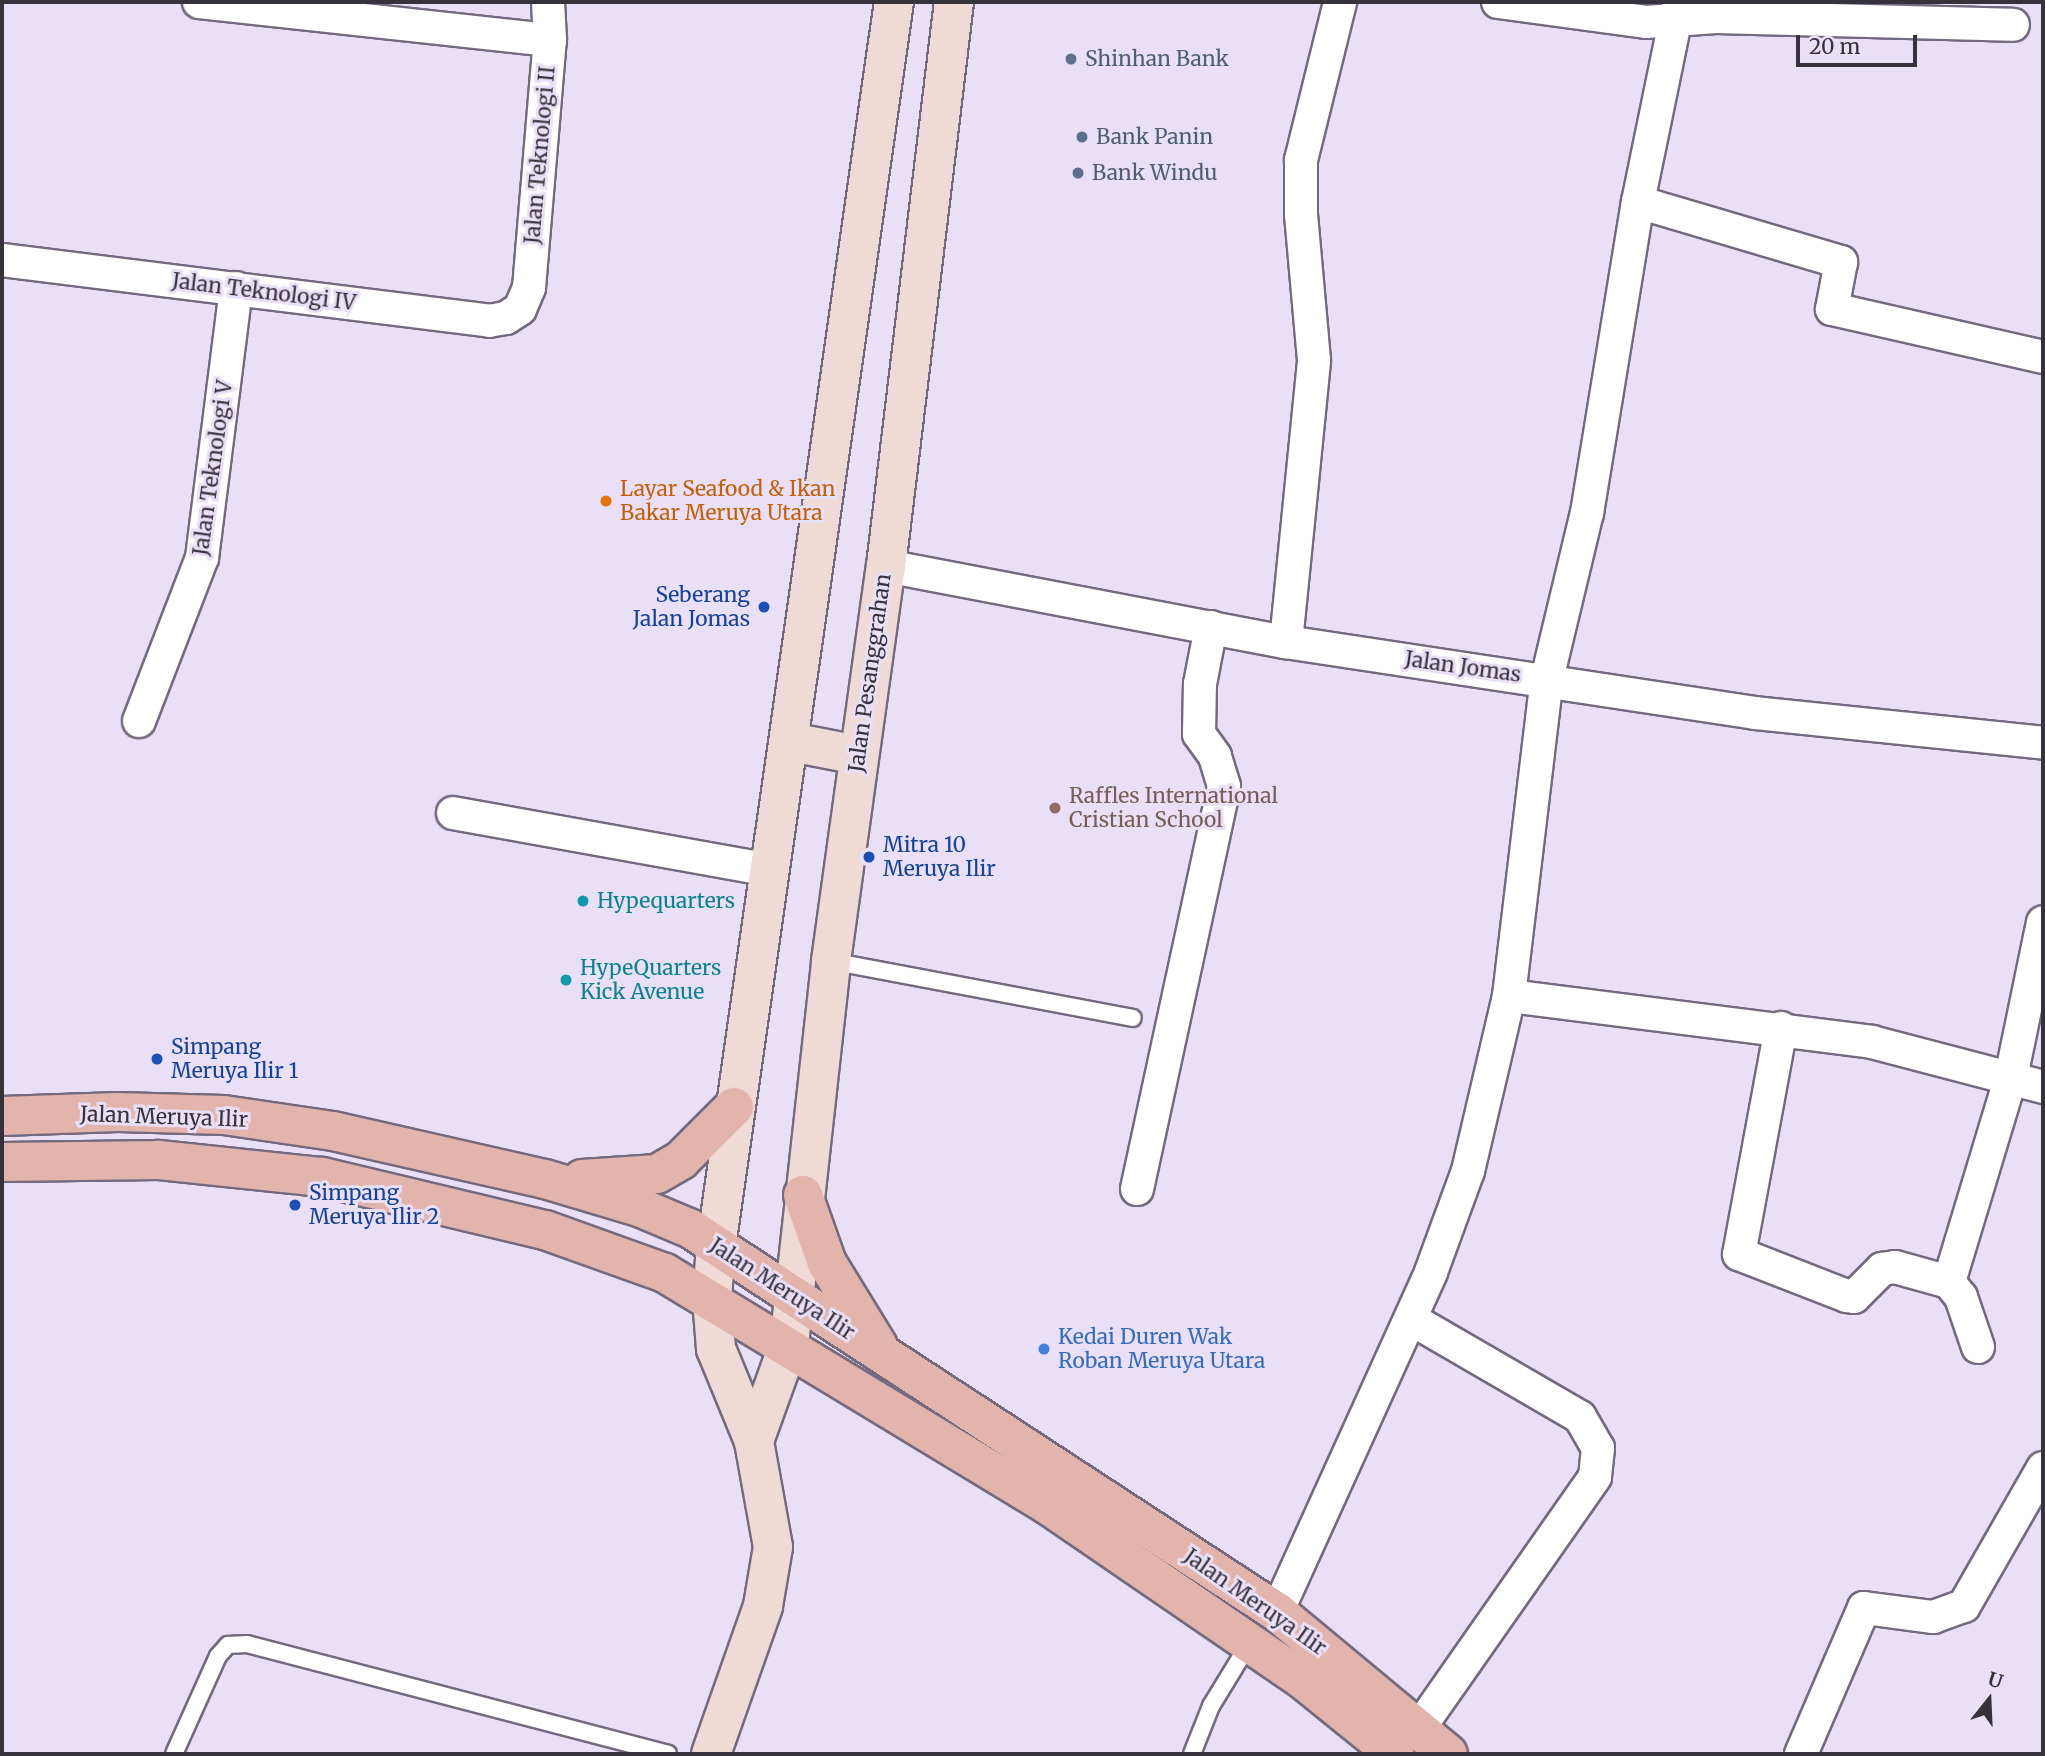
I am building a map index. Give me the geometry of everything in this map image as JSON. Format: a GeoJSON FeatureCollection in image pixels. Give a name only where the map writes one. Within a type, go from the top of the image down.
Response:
{"type":"FeatureCollection","features":[{"type":"Feature","properties":{"kind":"main road"},"geometry":{"type":"LineString","coordinates":[[711,1754],[763,1606],[773,1547],[754,1441],[716,1349],[712,1298],[716,1246],[734,1107],[791,742],[894,2]]}},
{"type":"Feature","properties":{"kind":"main road","name":"Jalan Pesanggrahan"},"geometry":{"type":"LineString","coordinates":[[754,1441],[789,1344],[803,1195],[831,961],[886,566],[954,2]]}},
{"type":"Feature","properties":{"kind":"main road"},"geometry":{"type":"LineString","coordinates":[[791,742],[858,755]]}},
{"type":"Feature","properties":{"kind":"main road"},"geometry":{"type":"LineString","coordinates":[[545,1179],[619,1180],[657,1174],[681,1160],[734,1107]]}},
{"type":"Feature","properties":{"kind":"main road","name":"Jalan Meruya Ilir"},"geometry":{"type":"LineString","coordinates":[[2,1116],[118,1112],[224,1115],[333,1130],[545,1179],[639,1208],[691,1229],[1277,1612],[1407,1741]]}},
{"type":"Feature","properties":{"kind":"main road","name":"Jalan Meruya Ilir"},"geometry":{"type":"LineString","coordinates":[[2,1162],[159,1160],[322,1177],[545,1230],[665,1273],[789,1344],[1048,1505],[1250,1642],[1407,1741],[1448,1754]]}},
{"type":"Feature","properties":{"kind":"main road"},"geometry":{"type":"LineString","coordinates":[[803,1195],[827,1263],[885,1357]]}},
{"type":"Feature","properties":{"kind":"street"},"geometry":{"type":"LineString","coordinates":[[199,2],[550,40]]}},
{"type":"Feature","properties":{"kind":"street","name":"Jalan Teknologi II"},"geometry":{"type":"LineString","coordinates":[[521,306],[529,288],[550,40],[548,2]]}},
{"type":"Feature","properties":{"kind":"street"},"geometry":{"type":"LineString","coordinates":[[1286,642],[1314,360],[1301,215],[1301,159],[1340,2]]}},
{"type":"Feature","properties":{"kind":"street"},"geometry":{"type":"LineString","coordinates":[[1498,2],[1629,20],[1678,9],[2013,25]]}},
{"type":"Feature","properties":{"kind":"street"},"geometry":{"type":"LineString","coordinates":[[1277,1612],[1410,1319],[1468,1171],[1509,996],[1547,679],[1587,513],[1638,202],[1678,9]]}},
{"type":"Feature","properties":{"kind":"street"},"geometry":{"type":"LineString","coordinates":[[1638,202],[1841,262],[1832,309],[2043,357]]}},
{"type":"Feature","properties":{"kind":"street","name":"Jalan Teknologi IV"},"geometry":{"type":"LineString","coordinates":[[2,260],[489,321],[506,318],[521,306]]}},
{"type":"Feature","properties":{"kind":"street","name":"Jalan Teknologi V"},"geometry":{"type":"LineString","coordinates":[[139,721],[202,558],[209,530],[236,288]]}},
{"type":"Feature","properties":{"kind":"street","name":"Jalan Jomas"},"geometry":{"type":"LineString","coordinates":[[886,566],[1286,642],[1547,679],[1755,713],[2043,743]]}},
{"type":"Feature","properties":{"kind":"street"},"geometry":{"type":"LineString","coordinates":[[1137,1189],[1224,786],[1215,756],[1199,734],[1200,684],[1211,627]]}},
{"type":"Feature","properties":{"kind":"street"},"geometry":{"type":"LineString","coordinates":[[453,813],[771,870]]}},
{"type":"Feature","properties":{"kind":"street"},"geometry":{"type":"LineString","coordinates":[[1949,1282],[2011,1077],[2043,922]]}},
{"type":"Feature","properties":{"kind":"street"},"geometry":{"type":"LineString","coordinates":[[1509,996],[1781,1028],[1871,1042],[2043,1087]]}},
{"type":"Feature","properties":{"kind":"street"},"geometry":{"type":"LineString","coordinates":[[1781,1028],[1738,1254],[1854,1297],[1882,1269],[1895,1268],[1949,1282],[1961,1297],[1978,1348]]}},
{"type":"Feature","properties":{"kind":"street"},"geometry":{"type":"LineString","coordinates":[[1407,1741],[1595,1477],[1598,1448],[1580,1417],[1410,1319]]}},
{"type":"Feature","properties":{"kind":"street"},"geometry":{"type":"LineString","coordinates":[[1801,1754],[1864,1608],[1933,1617],[1964,1606],[2043,1468]]}},
{"type":"Feature","properties":{"kind":"lane"},"geometry":{"type":"LineString","coordinates":[[831,961],[1133,1018]]}},
{"type":"Feature","properties":{"kind":"lane"},"geometry":{"type":"LineString","coordinates":[[1192,1754],[1211,1706],[1250,1642]]}},
{"type":"Feature","properties":{"kind":"lane"},"geometry":{"type":"LineString","coordinates":[[174,1754],[218,1656],[228,1645],[247,1644],[668,1754]]}},
{"type":"Feature","properties":{"kind":"place","name":"Shinhan Bank"},"geometry":{"type":"Point","coordinates":[1071,59]}},
{"type":"Feature","properties":{"kind":"place","name":"Bank Panin"},"geometry":{"type":"Point","coordinates":[1082,137]}},
{"type":"Feature","properties":{"kind":"place","name":"Bank Windu"},"geometry":{"type":"Point","coordinates":[1078,173]}},
{"type":"Feature","properties":{"kind":"place","name":"Layar Seafood & Ikan Bakar Meruya Utara"},"geometry":{"type":"Point","coordinates":[606,501]}},
{"type":"Feature","properties":{"kind":"place","name":"Seberang Jalan Jomas"},"geometry":{"type":"Point","coordinates":[764,607]}},
{"type":"Feature","properties":{"kind":"place","name":"Raffles International Cristian School"},"geometry":{"type":"Point","coordinates":[1055,808]}},
{"type":"Feature","properties":{"kind":"place","name":"Mitra 10 Meruya Ilir"},"geometry":{"type":"Point","coordinates":[869,857]}},
{"type":"Feature","properties":{"kind":"place","name":"Hypequarters"},"geometry":{"type":"Point","coordinates":[583,901]}},
{"type":"Feature","properties":{"kind":"place","name":"HypeQuarters Kick Avenue"},"geometry":{"type":"Point","coordinates":[566,980]}},
{"type":"Feature","properties":{"kind":"place","name":"Simpang Meruya Ilir 1"},"geometry":{"type":"Point","coordinates":[157,1059]}},
{"type":"Feature","properties":{"kind":"place","name":"Simpang Meruya Ilir 2"},"geometry":{"type":"Point","coordinates":[295,1205]}},
{"type":"Feature","properties":{"kind":"place","name":"Kedai Duren Wak Roban Meruya Utara"},"geometry":{"type":"Point","coordinates":[1044,1349]}}]}
